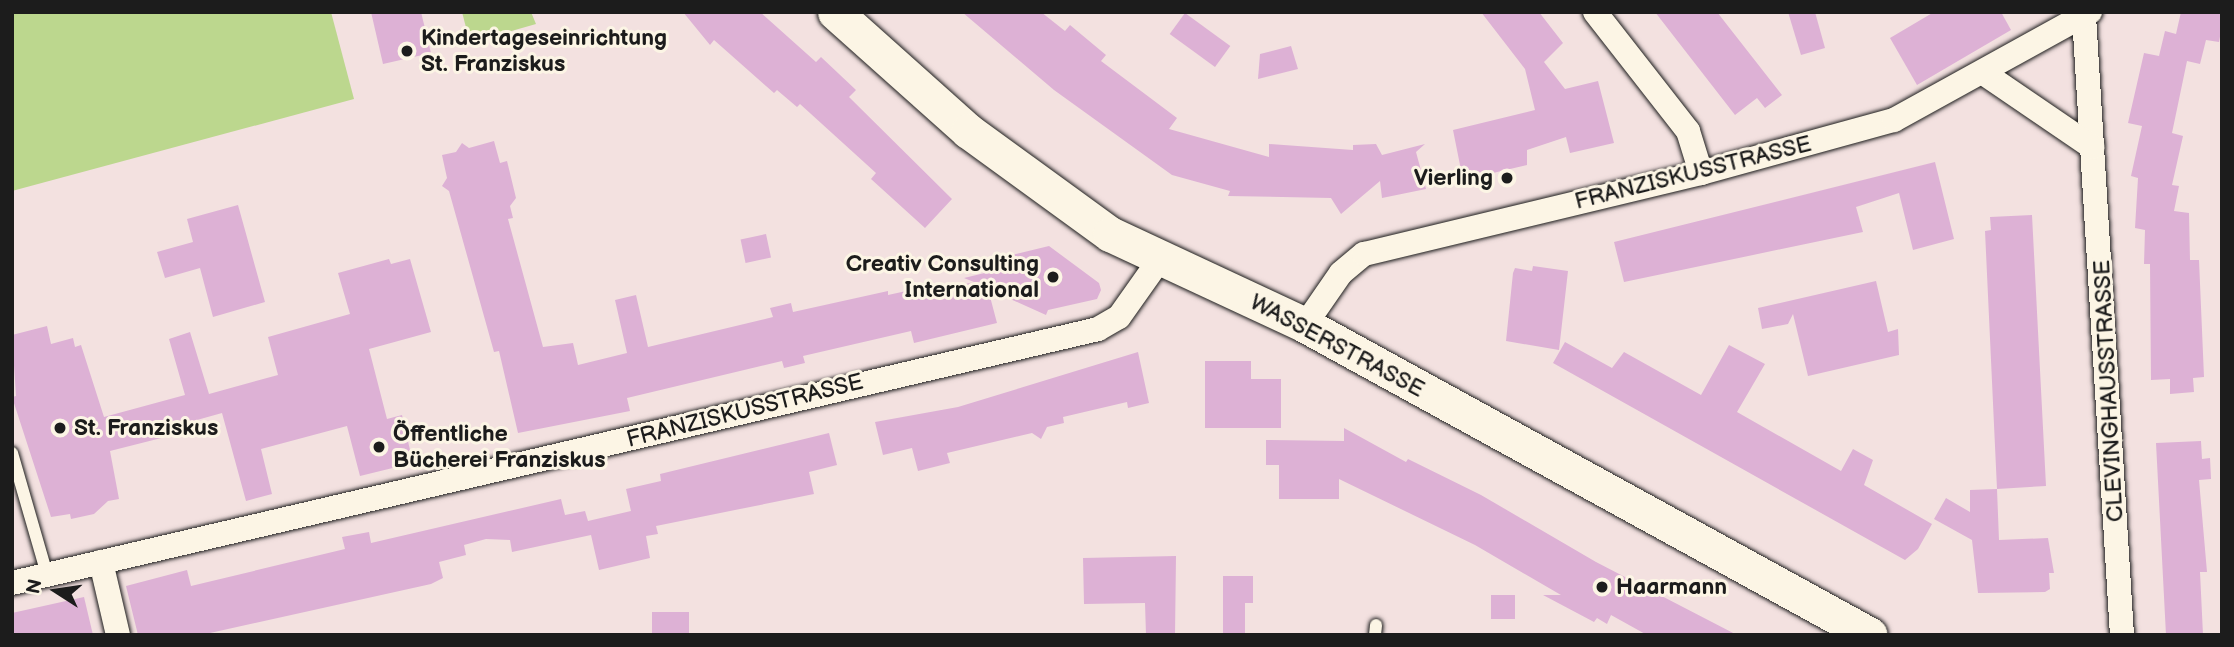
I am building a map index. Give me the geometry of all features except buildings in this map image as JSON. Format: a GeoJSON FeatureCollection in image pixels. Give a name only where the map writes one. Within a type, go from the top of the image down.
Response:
{"type":"FeatureCollection","features":[{"type":"Feature","properties":{"kind":"main road","name":"WASSERSTRASSE"},"geometry":{"type":"LineString","coordinates":[[835,12],[968,131],[1100,228],[1160,260],[1305,325],[1870,635]]}},
{"type":"Feature","properties":{"kind":"street"},"geometry":{"type":"LineString","coordinates":[[1595,12],[1688,131],[1701,173]]}},
{"type":"Feature","properties":{"kind":"street","name":"FRANZISKUSSTRASSE"},"geometry":{"type":"LineString","coordinates":[[1305,325],[1341,273],[1364,254],[1701,173],[1894,120],[1985,74],[2087,14]]}},
{"type":"Feature","properties":{"kind":"street","name":"CLEVINGHAUSSTRASSE"},"geometry":{"type":"LineString","coordinates":[[2087,14],[2092,147],[2122,635]]}},
{"type":"Feature","properties":{"kind":"street"},"geometry":{"type":"LineString","coordinates":[[1985,74],[2092,147]]}},
{"type":"Feature","properties":{"kind":"street","name":"FRANZISKUSSTRASSE"},"geometry":{"type":"LineString","coordinates":[[12,583],[1098,329],[1119,317],[1160,260]]}},
{"type":"Feature","properties":{"kind":"street"},"geometry":{"type":"LineString","coordinates":[[101,562],[118,635]]}},
{"type":"Feature","properties":{"kind":"lane"},"geometry":{"type":"LineString","coordinates":[[12,453],[47,575]]}},
{"type":"Feature","properties":{"kind":"green space"},"geometry":{"type":"Polygon","coordinates":[[[12,12],[331,12],[354,99],[12,191],[12,12]]]}},
{"type":"Feature","properties":{"kind":"green space"},"geometry":{"type":"Polygon","coordinates":[[[462,12],[531,12],[536,24],[470,43],[462,12]]]}},
{"type":"Feature","properties":{"kind":"place","name":"Kindertageseinrichtung St. Franziskus"},"geometry":{"type":"Point","coordinates":[407,51]}},
{"type":"Feature","properties":{"kind":"place","name":"Vierling"},"geometry":{"type":"Point","coordinates":[1507,178]}},
{"type":"Feature","properties":{"kind":"place","name":"Creativ Consulting International"},"geometry":{"type":"Point","coordinates":[1053,277]}},
{"type":"Feature","properties":{"kind":"place","name":"St. Franziskus"},"geometry":{"type":"Point","coordinates":[60,428]}},
{"type":"Feature","properties":{"kind":"place","name":"Öffentliche Bücherei Franziskus"},"geometry":{"type":"Point","coordinates":[379,447]}},
{"type":"Feature","properties":{"kind":"place","name":"Haarmann"},"geometry":{"type":"Point","coordinates":[1602,587]}}]}
